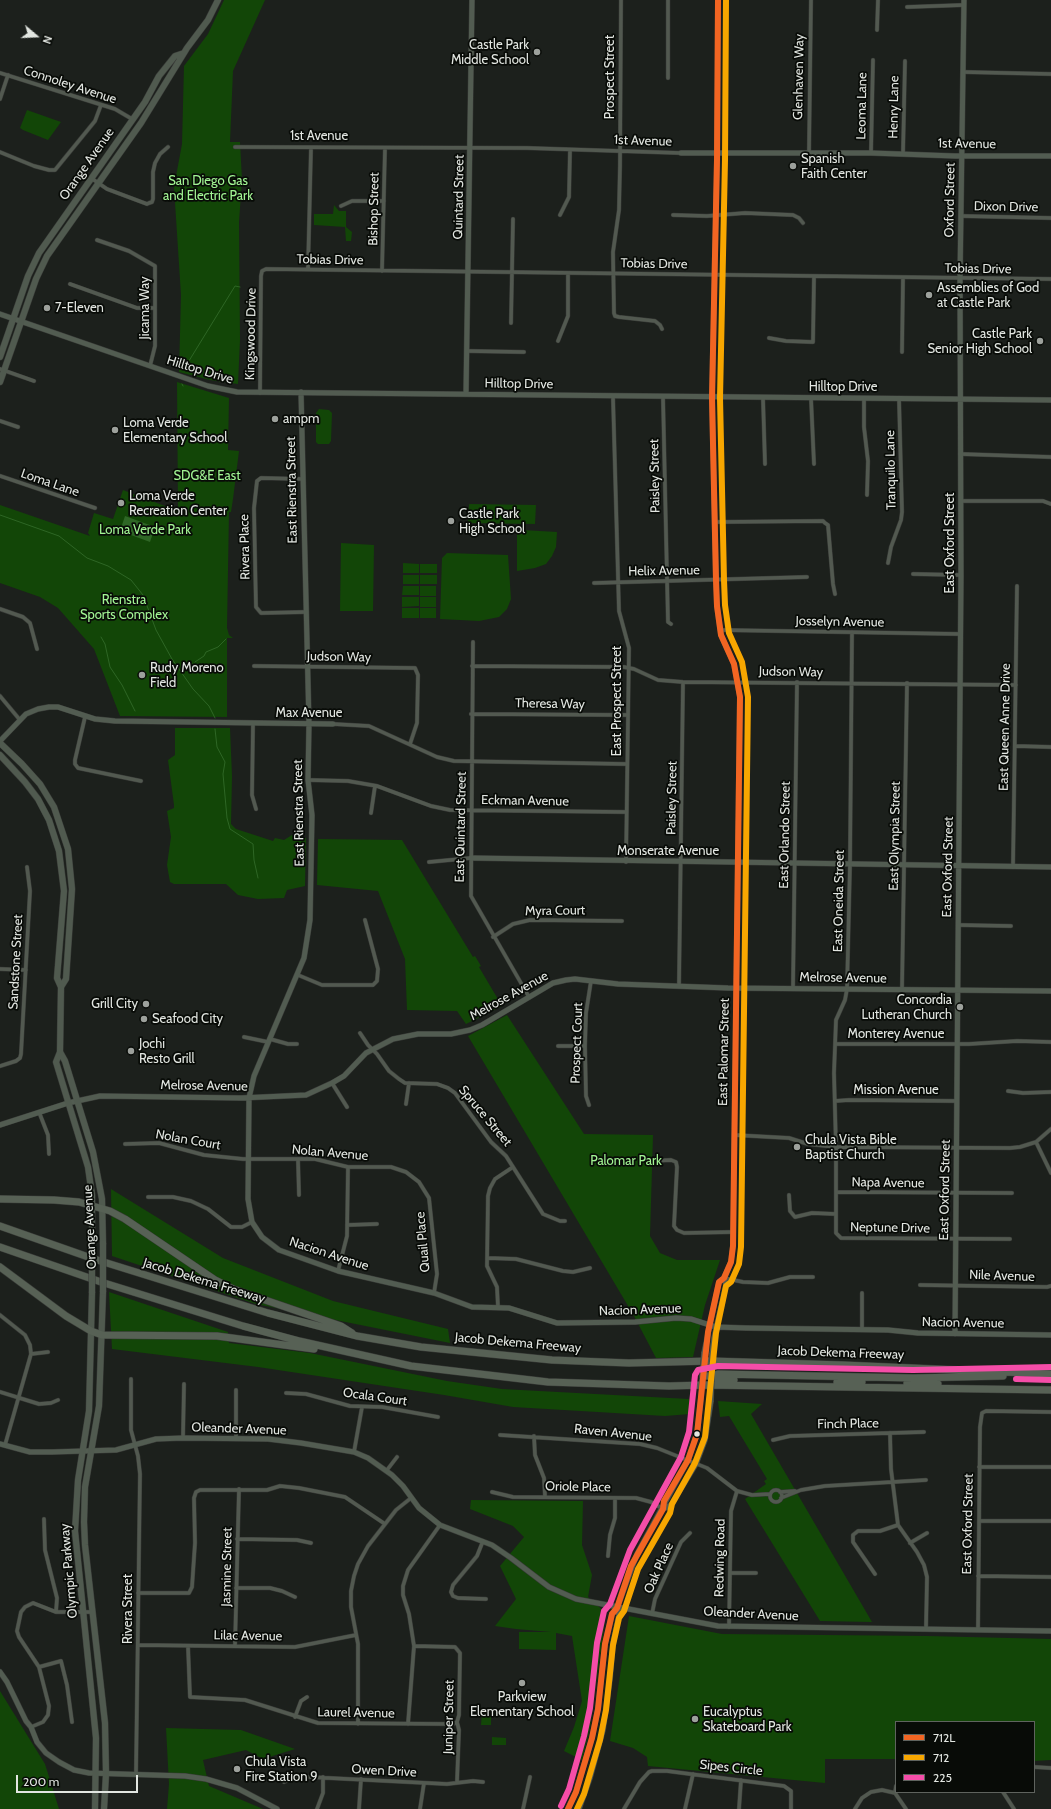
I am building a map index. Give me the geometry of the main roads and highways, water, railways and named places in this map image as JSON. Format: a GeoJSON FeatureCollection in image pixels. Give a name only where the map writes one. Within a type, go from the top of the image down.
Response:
{"type":"FeatureCollection","features":[{"type":"Feature","properties":{"kind":"highway"},"geometry":{"type":"LineString","coordinates":[[0,1199],[54,1200],[92,1205],[103,1209],[125,1219],[215,1280],[233,1289],[341,1326],[357,1336]]}},
{"type":"Feature","properties":{"kind":"highway","name":"Jacob Dekema Freeway"},"geometry":{"type":"LineString","coordinates":[[0,1226],[94,1260],[283,1317],[357,1336],[421,1347],[552,1360],[629,1363],[711,1361],[1051,1374]]}},
{"type":"Feature","properties":{"kind":"highway"},"geometry":{"type":"LineString","coordinates":[[0,1246],[101,1282],[243,1326],[380,1360]]}},
{"type":"Feature","properties":{"kind":"highway"},"geometry":{"type":"LineString","coordinates":[[0,1267],[66,1316],[102,1335],[217,1336],[280,1343],[439,1370],[548,1382],[669,1386],[705,1384],[1051,1389]]}},
{"type":"Feature","properties":{"kind":"highway"},"geometry":{"type":"LineString","coordinates":[[703,1376],[712,1376],[718,1380],[772,1378],[912,1378],[1051,1374]]}},
{"type":"Feature","properties":{"kind":"highway"},"geometry":{"type":"LineString","coordinates":[[772,1378],[1051,1389]]}},
{"type":"Feature","properties":{"kind":"main road","name":"Orange Avenue"},"geometry":{"type":"LineString","coordinates":[[0,357],[28,276],[39,253],[145,102],[159,76],[175,56],[184,52],[208,20],[218,0]]}},
{"type":"Feature","properties":{"kind":"main road"},"geometry":{"type":"LineString","coordinates":[[0,382],[2,369],[36,279],[47,256],[140,125],[184,52]]}},
{"type":"Feature","properties":{"kind":"main road"},"geometry":{"type":"LineString","coordinates":[[132,119],[140,125]]}},
{"type":"Feature","properties":{"kind":"main road","name":"Orange Avenue"},"geometry":{"type":"LineString","coordinates":[[0,742],[40,784],[54,807],[63,832],[72,877],[66,979],[61,987]]}},
{"type":"Feature","properties":{"kind":"main road","name":"Orange Avenue"},"geometry":{"type":"LineString","coordinates":[[0,755],[33,791],[43,807],[59,850],[64,891],[57,978],[61,987],[59,1022],[60,1052],[56,1062],[88,1167],[92,1205],[92,1331]]}},
{"type":"Feature","properties":{"kind":"main road"},"geometry":{"type":"LineString","coordinates":[[61,929],[70,929]]}},
{"type":"Feature","properties":{"kind":"main road","name":"Orange Avenue"},"geometry":{"type":"LineString","coordinates":[[60,1052],[65,1062],[93,1152],[99,1180],[103,1209],[102,1335]]}},
{"type":"Feature","properties":{"kind":"main road","name":"Olympic Parkway"},"geometry":{"type":"LineString","coordinates":[[92,1331],[89,1411],[78,1480],[76,1531],[96,1738],[97,1774],[95,1809]]}},
{"type":"Feature","properties":{"kind":"main road","name":"Olympic Parkway"},"geometry":{"type":"LineString","coordinates":[[102,1335],[99,1406],[85,1487],[84,1522],[85,1545],[105,1723],[106,1774],[104,1809]]}},
{"type":"Feature","properties":{"kind":"waterway"},"geometry":{"type":"LineString","coordinates":[[184,369],[235,286],[240,287]]}},
{"type":"Feature","properties":{"kind":"waterway"},"geometry":{"type":"LineString","coordinates":[[0,515],[59,536],[87,558],[108,566],[131,580],[143,595],[156,630],[172,659],[193,689],[209,706],[215,718]]}},
{"type":"Feature","properties":{"kind":"waterway"},"geometry":{"type":"LineString","coordinates":[[101,637],[105,644],[110,667],[122,685],[135,711]]}},
{"type":"Feature","properties":{"kind":"waterway"},"geometry":{"type":"LineString","coordinates":[[195,662],[204,656],[206,652],[218,647],[226,639]]}},
{"type":"Feature","properties":{"kind":"waterway"},"geometry":{"type":"LineString","coordinates":[[181,671],[184,667],[192,664]]}},
{"type":"Feature","properties":{"kind":"waterway"},"geometry":{"type":"LineString","coordinates":[[215,729],[217,747],[225,762],[223,774],[227,818],[230,829],[253,844],[254,860],[258,878]]}},
{"type":"Feature","properties":{"kind":"place","name":"Castle Park Middle School"},"geometry":{"type":"Point","coordinates":[537,52]}},
{"type":"Feature","properties":{"kind":"place","name":"Spanish Faith Center"},"geometry":{"type":"Point","coordinates":[793,166]}},
{"type":"Feature","properties":{"kind":"place","name":"Assemblies of God at Castle Park"},"geometry":{"type":"Point","coordinates":[929,295]}},
{"type":"Feature","properties":{"kind":"place","name":"7-Eleven"},"geometry":{"type":"Point","coordinates":[47,308]}},
{"type":"Feature","properties":{"kind":"place","name":"Castle Park Senior High School"},"geometry":{"type":"Point","coordinates":[1040,341]}},
{"type":"Feature","properties":{"kind":"place","name":"ampm"},"geometry":{"type":"Point","coordinates":[275,419]}},
{"type":"Feature","properties":{"kind":"place","name":"Loma Verde Elementary School"},"geometry":{"type":"Point","coordinates":[115,430]}},
{"type":"Feature","properties":{"kind":"place","name":"Loma Verde Recreation Center"},"geometry":{"type":"Point","coordinates":[121,503]}},
{"type":"Feature","properties":{"kind":"place","name":"Castle Park High School"},"geometry":{"type":"Point","coordinates":[451,521]}},
{"type":"Feature","properties":{"kind":"place","name":"Rudy Moreno Field"},"geometry":{"type":"Point","coordinates":[142,675]}},
{"type":"Feature","properties":{"kind":"place","name":"Grill City"},"geometry":{"type":"Point","coordinates":[146,1004]}},
{"type":"Feature","properties":{"kind":"place","name":"Concordia Lutheran Church"},"geometry":{"type":"Point","coordinates":[960,1007]}},
{"type":"Feature","properties":{"kind":"place","name":"Seafood City"},"geometry":{"type":"Point","coordinates":[144,1019]}},
{"type":"Feature","properties":{"kind":"place","name":"Jochi Resto Grill"},"geometry":{"type":"Point","coordinates":[131,1051]}},
{"type":"Feature","properties":{"kind":"place","name":"Chula Vista Bible Baptist Church"},"geometry":{"type":"Point","coordinates":[797,1147]}},
{"type":"Feature","properties":{"kind":"place","name":"Parkview Elementary School"},"geometry":{"type":"Point","coordinates":[522,1683]}},
{"type":"Feature","properties":{"kind":"place","name":"Eucalyptus Skateboard Park"},"geometry":{"type":"Point","coordinates":[695,1719]}},
{"type":"Feature","properties":{"kind":"place","name":"Chula Vista Fire Station 9"},"geometry":{"type":"Point","coordinates":[237,1769]}},
{"type":"Feature","properties":{"kind":"park label","name":"San Diego Gas and Electric Park"},"geometry":{"type":"Point","coordinates":[208,188]}},
{"type":"Feature","properties":{"kind":"park label","name":"SDG&E East"},"geometry":{"type":"Point","coordinates":[207,476]}},
{"type":"Feature","properties":{"kind":"park label","name":"Loma Verde Park"},"geometry":{"type":"Point","coordinates":[145,530]}},
{"type":"Feature","properties":{"kind":"park label","name":"Rienstra Sports Complex"},"geometry":{"type":"Point","coordinates":[124,608]}},
{"type":"Feature","properties":{"kind":"park label","name":"Palomar Park"},"geometry":{"type":"Point","coordinates":[626,1161]}}]}
